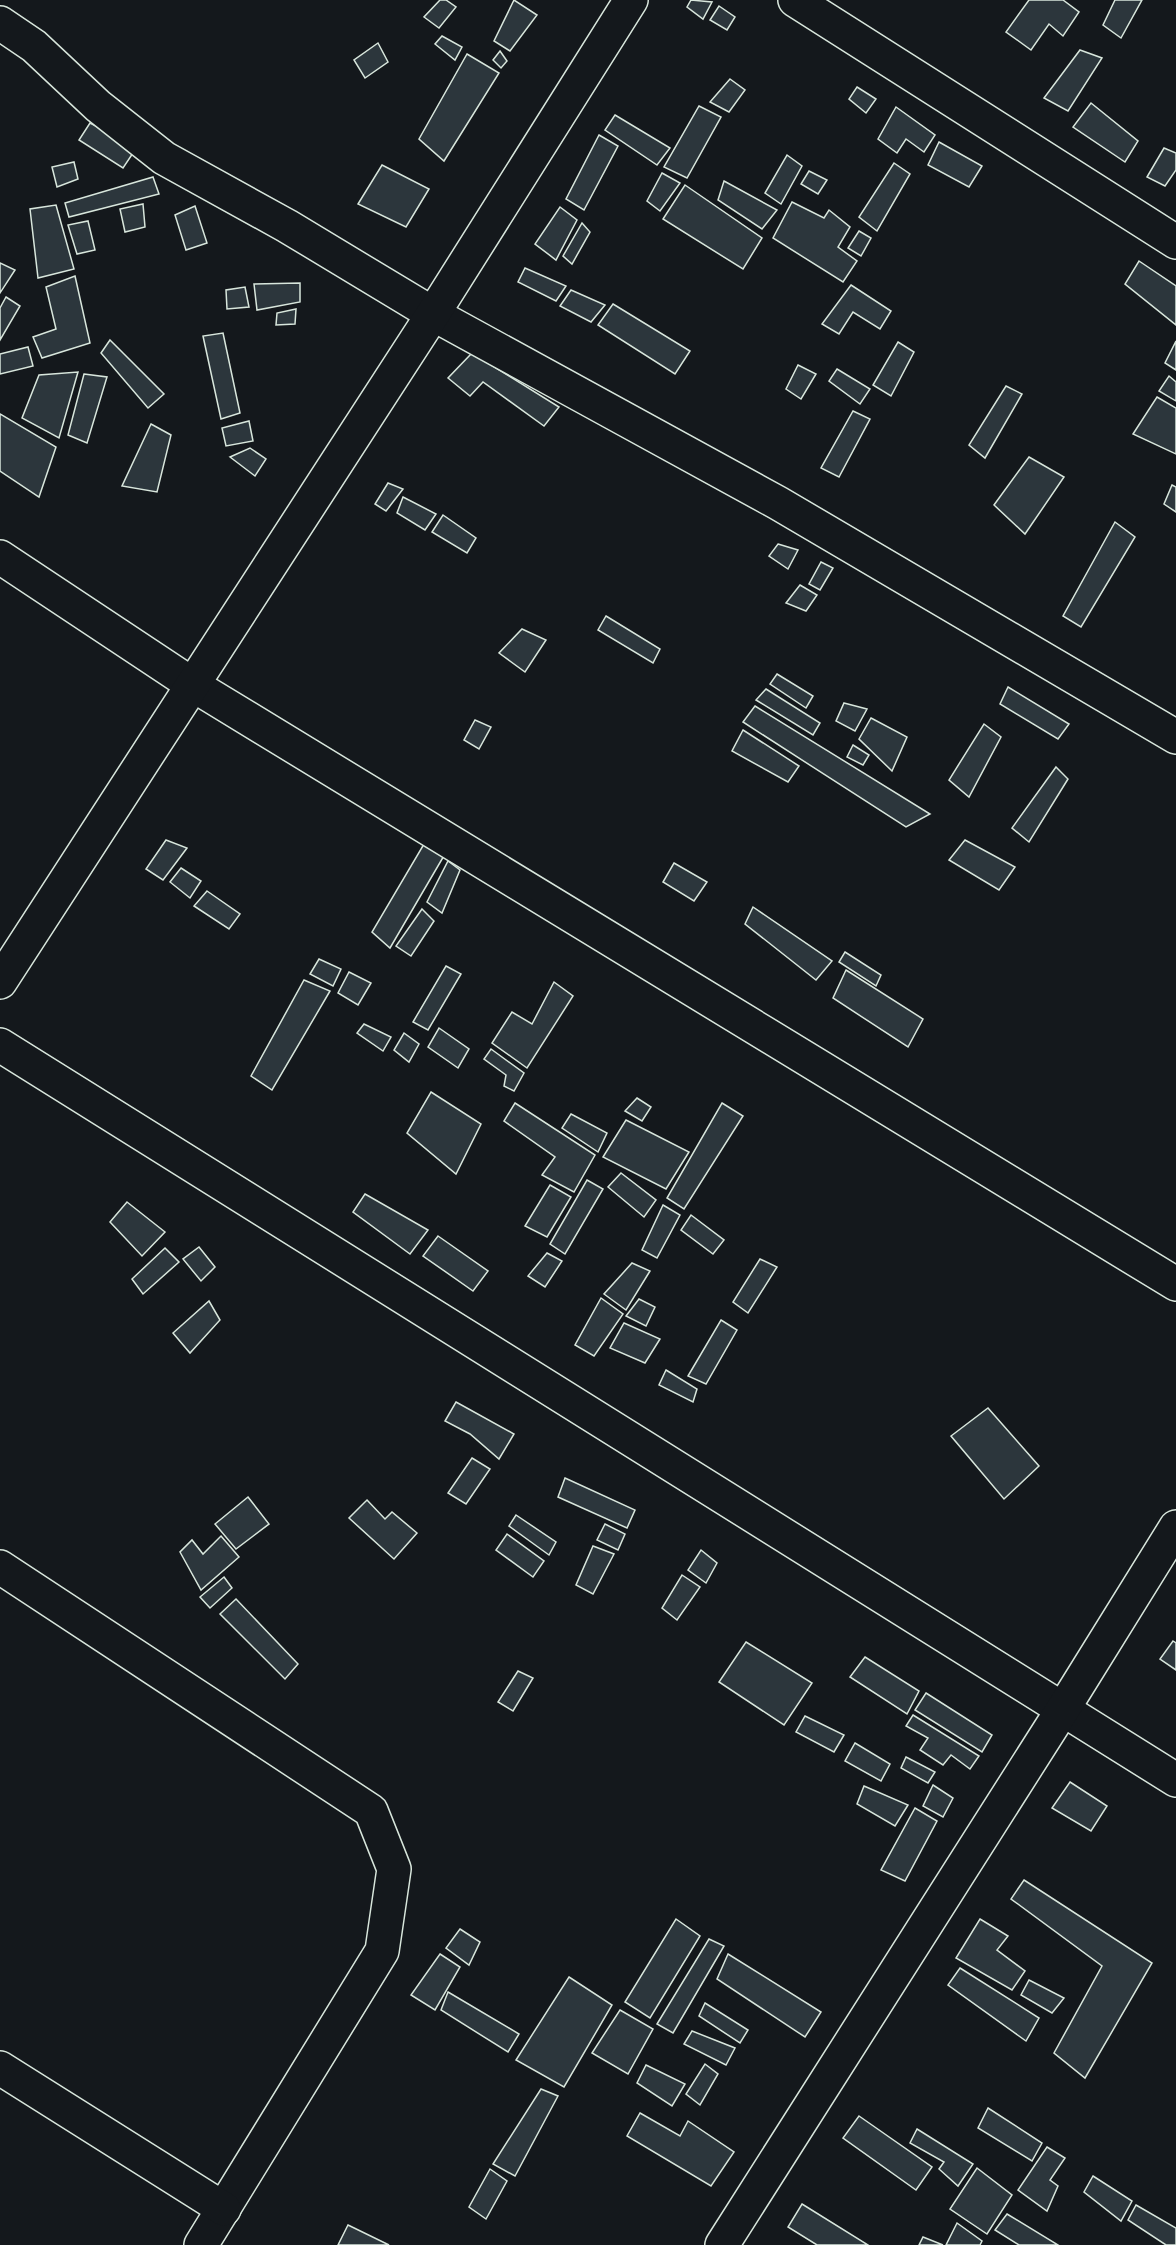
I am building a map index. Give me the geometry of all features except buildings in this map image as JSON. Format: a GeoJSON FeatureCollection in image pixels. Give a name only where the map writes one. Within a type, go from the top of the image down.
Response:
{"type":"FeatureCollection","features":[{"type":"Feature","properties":{"kind":"street"},"geometry":{"type":"LineString","coordinates":[[0,982],[434,314],[631,0]]}},
{"type":"Feature","properties":{"kind":"street"},"geometry":{"type":"LineString","coordinates":[[795,0],[1176,242]]}},
{"type":"Feature","properties":{"kind":"street"},"geometry":{"type":"LineString","coordinates":[[0,23],[34,46],[98,106],[164,158],[287,226],[434,314],[778,503],[1176,737]]}},
{"type":"Feature","properties":{"kind":"street"},"geometry":{"type":"LineString","coordinates":[[0,557],[194,685],[1176,1284]]}},
{"type":"Feature","properties":{"kind":"street"},"geometry":{"type":"LineString","coordinates":[[0,1045],[1176,1780]]}},
{"type":"Feature","properties":{"kind":"street"},"geometry":{"type":"LineString","coordinates":[[722,2245],[1064,1709],[1176,1527]]}},
{"type":"Feature","properties":{"kind":"street"},"geometry":{"type":"LineString","coordinates":[[0,1567],[371,1811],[394,1869],[382,1951],[201,2245]]}},
{"type":"Feature","properties":{"kind":"street"},"geometry":{"type":"LineString","coordinates":[[0,2068],[224,2208]]}}]}
